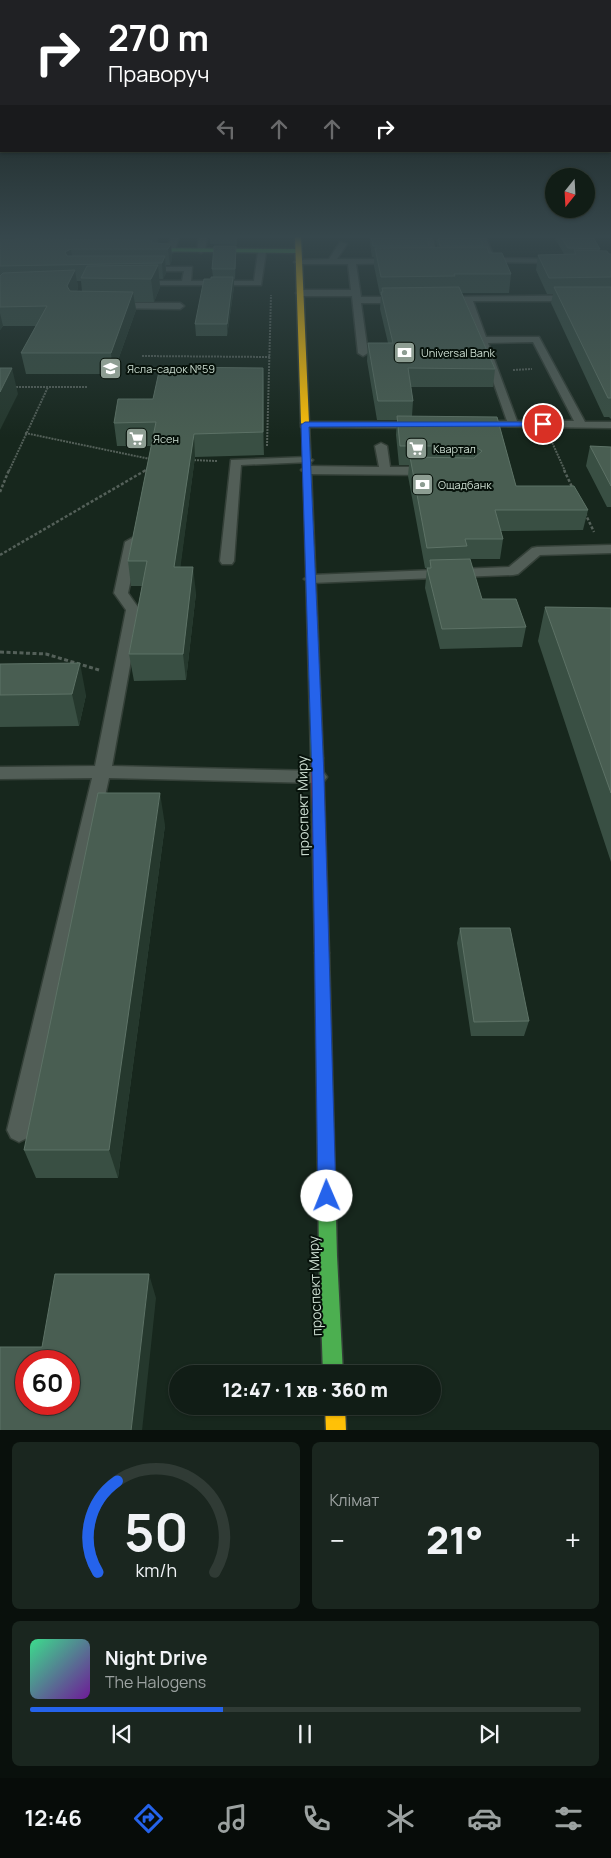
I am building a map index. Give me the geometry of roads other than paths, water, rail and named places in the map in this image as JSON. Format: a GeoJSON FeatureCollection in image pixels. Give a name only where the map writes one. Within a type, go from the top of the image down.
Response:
{"type":"FeatureCollection","features":[{"type":"Feature","properties":{"kind":"main road","name":"проспект Миру"},"geometry":{"type":"LineString","coordinates":[[300,304],[318,777],[328,1256],[333,1365]]}},
{"type":"Feature","properties":{"kind":"main road"},"geometry":{"type":"LineString","coordinates":[[335,1415],[336,1430]]}},
{"type":"Feature","properties":{"kind":"lane"},"geometry":{"type":"LineString","coordinates":[[357,304],[363,353]]}},
{"type":"Feature","properties":{"kind":"lane"},"geometry":{"type":"LineString","coordinates":[[470,304],[513,424]]}},
{"type":"Feature","properties":{"kind":"lane"},"geometry":{"type":"LineString","coordinates":[[105,306],[180,306]]}},
{"type":"Feature","properties":{"kind":"lane"},"geometry":{"type":"LineString","coordinates":[[483,340],[536,339],[581,424]]}},
{"type":"Feature","properties":{"kind":"lane"},"geometry":{"type":"LineString","coordinates":[[305,425],[427,424]]}},
{"type":"Feature","properties":{"kind":"lane"},"geometry":{"type":"LineString","coordinates":[[466,424],[611,425]]}},
{"type":"Feature","properties":{"kind":"lane"},"geometry":{"type":"LineString","coordinates":[[381,446],[385,471]]}},
{"type":"Feature","properties":{"kind":"lane"},"geometry":{"type":"LineString","coordinates":[[228,561],[236,462],[267,462],[385,471],[443,471]]}},
{"type":"Feature","properties":{"kind":"lane"},"geometry":{"type":"LineString","coordinates":[[19,1130],[102,772],[133,610],[121,593],[135,527]]}},
{"type":"Feature","properties":{"kind":"lane"},"geometry":{"type":"LineString","coordinates":[[311,579],[513,571],[537,551],[606,549]]}},
{"type":"Feature","properties":{"kind":"lane"},"geometry":{"type":"LineString","coordinates":[[0,773],[102,772],[318,777]]}},
{"type":"Feature","properties":{"kind":"place","name":"Universal Bank"},"geometry":{"type":"Point","coordinates":[405,353]}},
{"type":"Feature","properties":{"kind":"place","name":"Ясла-садок №59"},"geometry":{"type":"Point","coordinates":[111,369]}},
{"type":"Feature","properties":{"kind":"place","name":"Ясен"},"geometry":{"type":"Point","coordinates":[137,439]}},
{"type":"Feature","properties":{"kind":"place","name":"Квартал"},"geometry":{"type":"Point","coordinates":[417,449]}},
{"type":"Feature","properties":{"kind":"place","name":"Ощадбанк"},"geometry":{"type":"Point","coordinates":[422,485]}}]}
